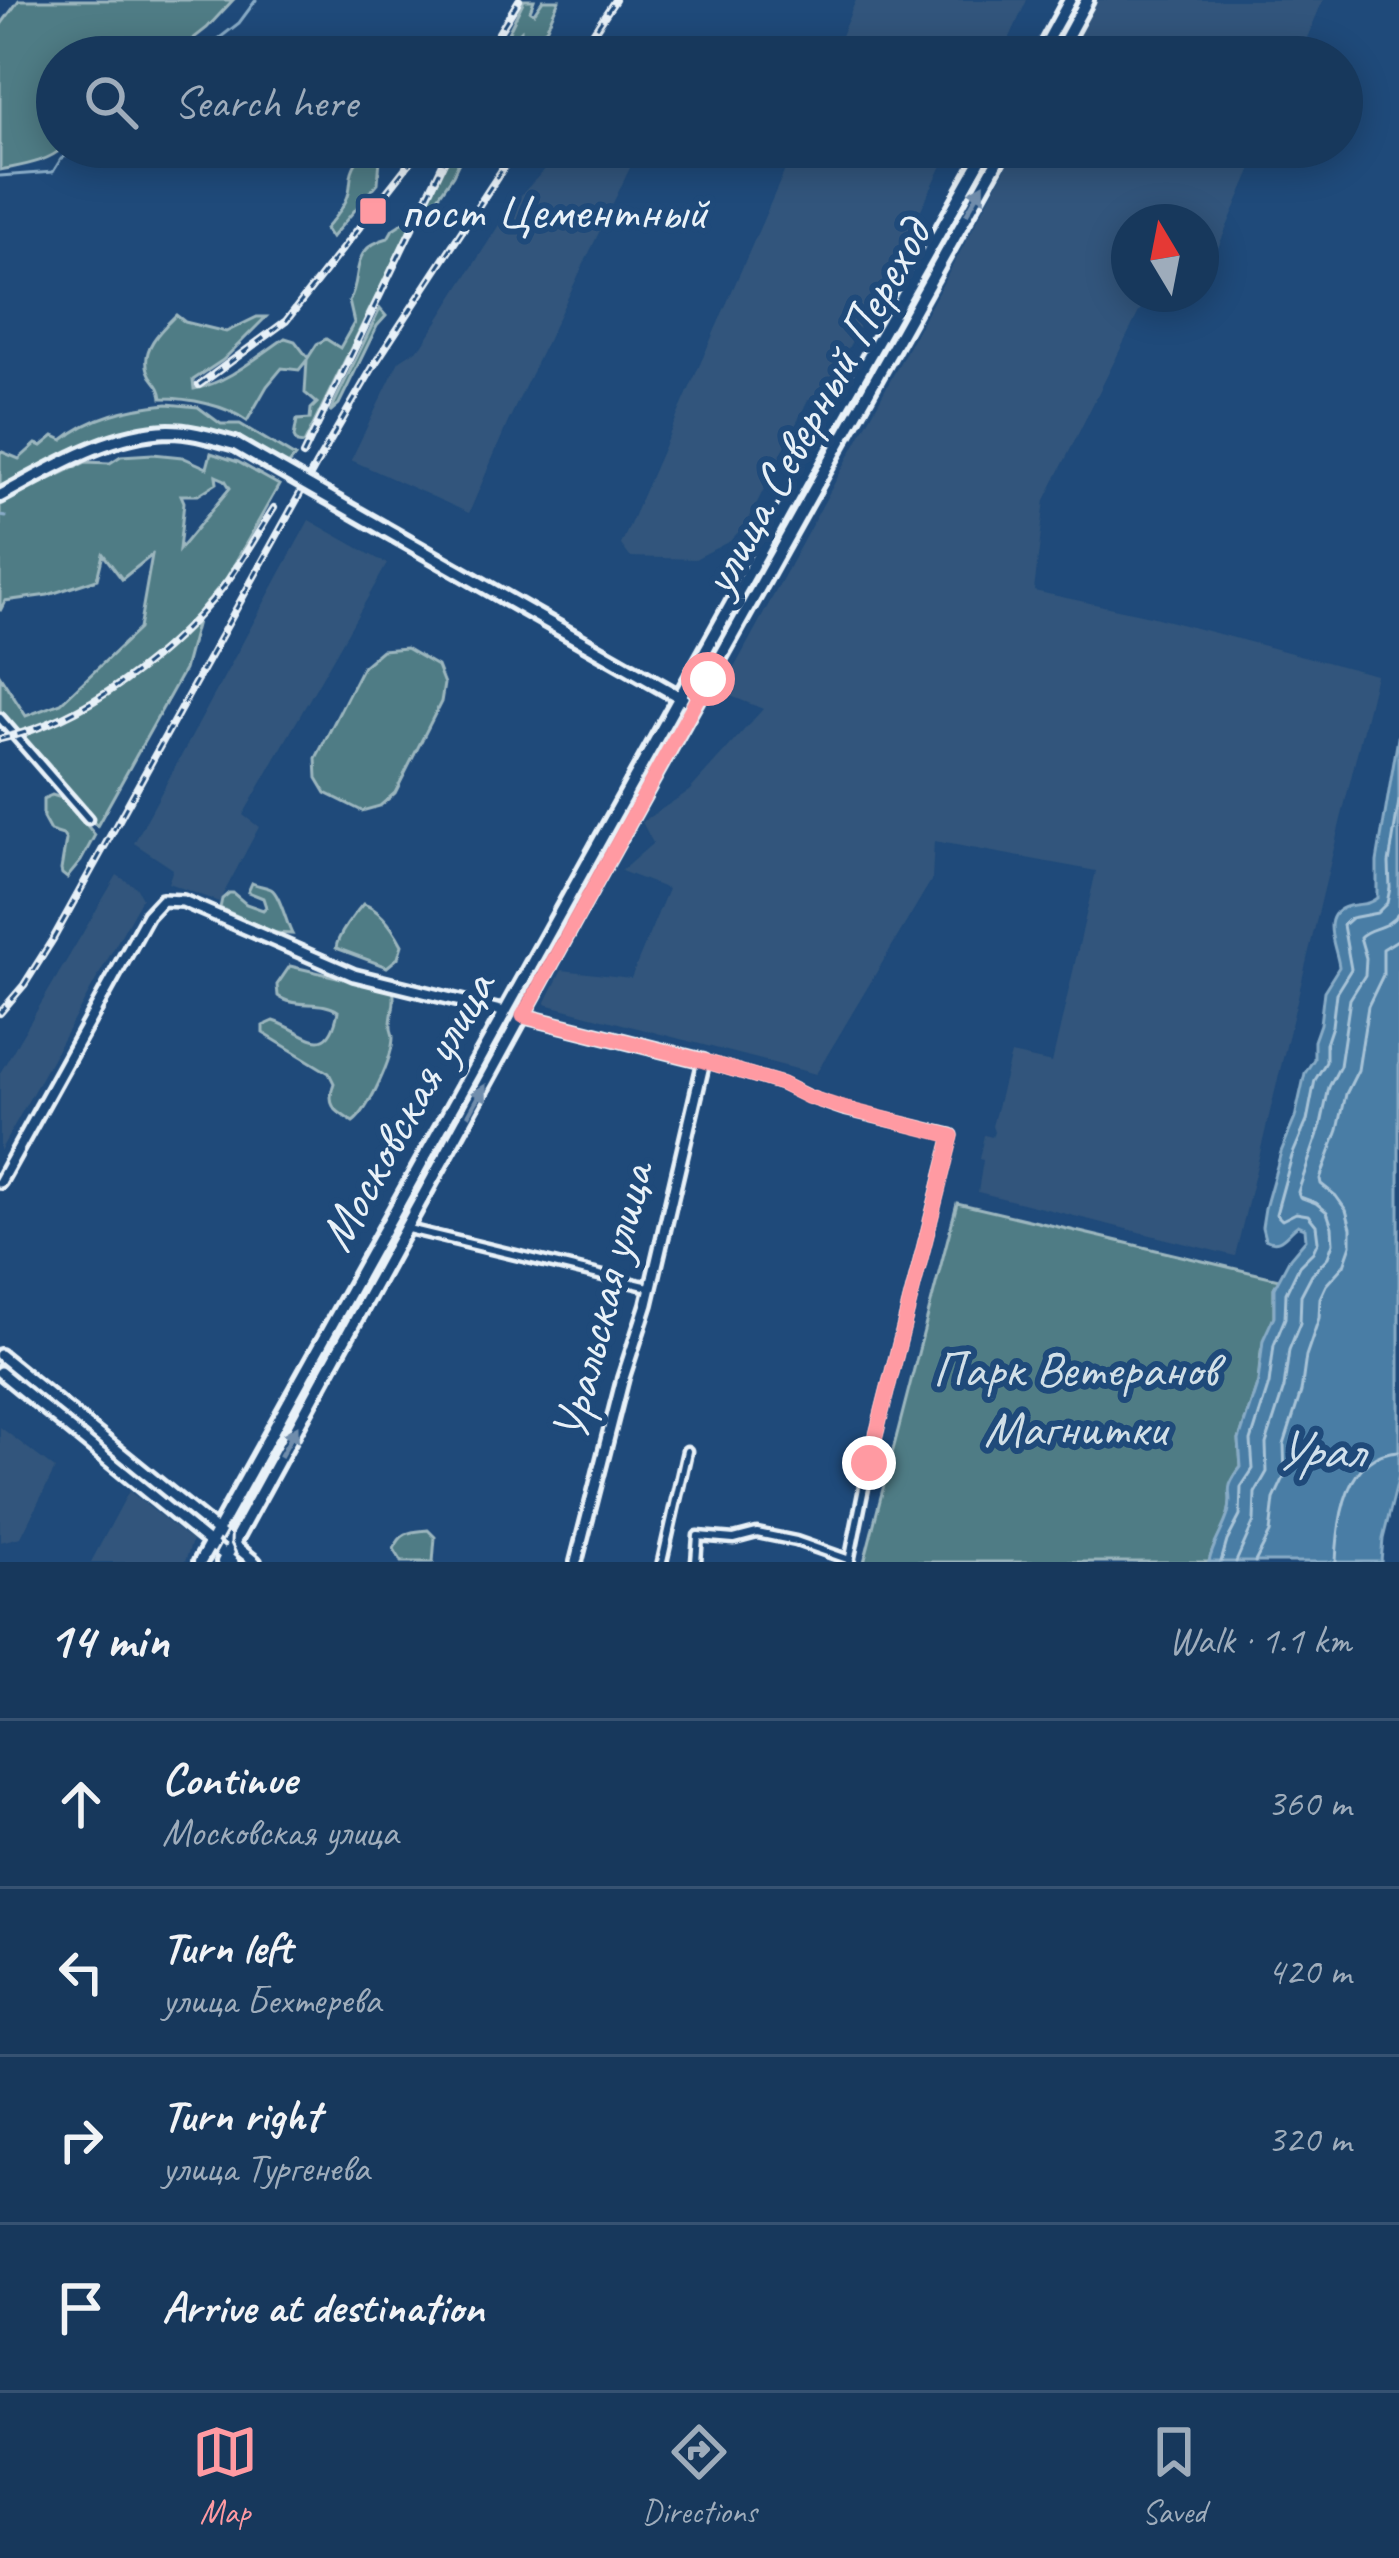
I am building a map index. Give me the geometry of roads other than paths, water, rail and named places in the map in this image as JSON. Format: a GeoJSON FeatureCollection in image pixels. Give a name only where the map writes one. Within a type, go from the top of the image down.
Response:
{"type":"FeatureCollection","features":[{"type":"Feature","properties":{"kind":"main road"},"geometry":{"type":"LineString","coordinates":[[1050,36],[1070,0]]}},
{"type":"Feature","properties":{"kind":"main road"},"geometry":{"type":"LineString","coordinates":[[1067,36],[1087,0]]}},
{"type":"Feature","properties":{"kind":"main road","name":"улица Северный Переход"},"geometry":{"type":"LineString","coordinates":[[680,698],[976,168]]}},
{"type":"Feature","properties":{"kind":"main road","name":"улица Северный Переход"},"geometry":{"type":"LineString","coordinates":[[694,705],[993,168]]}},
{"type":"Feature","properties":{"kind":"main road"},"geometry":{"type":"LineString","coordinates":[[0,496],[117,439],[169,431],[235,444],[694,705]]}},
{"type":"Feature","properties":{"kind":"main road","name":"Московская улица"},"geometry":{"type":"LineString","coordinates":[[200,1562],[680,698]]}},
{"type":"Feature","properties":{"kind":"main road","name":"Московская улица"},"geometry":{"type":"LineString","coordinates":[[227,1560],[694,705]]}},
{"type":"Feature","properties":{"kind":"main road"},"geometry":{"type":"LineString","coordinates":[[506,1012],[523,1016]]}},
{"type":"Feature","properties":{"kind":"street"},"geometry":{"type":"LineString","coordinates":[[0,718],[88,819]]}},
{"type":"Feature","properties":{"kind":"street"},"geometry":{"type":"LineString","coordinates":[[0,1182],[148,915],[162,900],[183,901],[354,975],[506,1012]]}},
{"type":"Feature","properties":{"kind":"street"},"geometry":{"type":"LineString","coordinates":[[523,1016],[704,1061],[843,1108],[952,1136],[869,1463],[849,1561],[796,1541],[757,1533],[734,1539],[698,1536],[696,1562]]}},
{"type":"Feature","properties":{"kind":"street","name":"Уральская улица"},"geometry":{"type":"LineString","coordinates":[[576,1562],[650,1287],[704,1061]]}},
{"type":"Feature","properties":{"kind":"street"},"geometry":{"type":"LineString","coordinates":[[405,1228],[650,1287]]}},
{"type":"Feature","properties":{"kind":"street"},"geometry":{"type":"LineString","coordinates":[[0,1355],[255,1562]]}},
{"type":"Feature","properties":{"kind":"street"},"geometry":{"type":"LineString","coordinates":[[0,1372],[227,1560]]}},
{"type":"Feature","properties":{"kind":"street"},"geometry":{"type":"LineString","coordinates":[[662,1562],[687,1451]]}},
{"type":"Feature","properties":{"kind":"water","name":"Урал"},"geometry":{"type":"Polygon","coordinates":[[[1399,732],[1399,1475],[1381,1562],[1209,1562],[1228,1514],[1231,1482],[1241,1467],[1239,1440],[1258,1382],[1263,1340],[1274,1316],[1274,1288],[1306,1239],[1305,1228],[1298,1225],[1279,1241],[1265,1239],[1265,1208],[1305,1073],[1314,1059],[1324,991],[1339,967],[1331,924],[1339,910],[1377,898],[1377,862],[1399,732]]]}},
{"type":"Feature","properties":{"kind":"waterway"},"geometry":{"type":"LineString","coordinates":[[222,36],[256,0]]}},
{"type":"Feature","properties":{"kind":"waterway"},"geometry":{"type":"LineString","coordinates":[[0,176],[53,172],[55,168]]}},
{"type":"Feature","properties":{"kind":"waterway"},"geometry":{"type":"LineString","coordinates":[[0,516],[6,517]]}},
{"type":"Feature","properties":{"kind":"tram line"},"geometry":{"type":"LineString","coordinates":[[1057,36],[1077,0]]}},
{"type":"Feature","properties":{"kind":"tram line"},"geometry":{"type":"LineString","coordinates":[[210,1562],[983,168]]}},
{"type":"Feature","properties":{"kind":"tram line"},"geometry":{"type":"LineString","coordinates":[[232,1522],[231,1543],[240,1562]]}},
{"type":"Feature","properties":{"kind":"railway"},"geometry":{"type":"LineString","coordinates":[[497,36],[519,0]]}},
{"type":"Feature","properties":{"kind":"railway"},"geometry":{"type":"LineString","coordinates":[[591,36],[615,0]]}},
{"type":"Feature","properties":{"kind":"railway"},"geometry":{"type":"LineString","coordinates":[[199,385],[286,321],[406,168]]}},
{"type":"Feature","properties":{"kind":"railway"},"geometry":{"type":"LineString","coordinates":[[303,455],[441,168]]}},
{"type":"Feature","properties":{"kind":"railway"},"geometry":{"type":"LineString","coordinates":[[0,1013],[53,939],[376,362],[503,168]]}},
{"type":"Feature","properties":{"kind":"railway"},"geometry":{"type":"LineString","coordinates":[[0,739],[64,717],[151,660],[223,587],[274,508]]}},
{"type":"Feature","properties":{"kind":"place","name":"пост Цементный"},"geometry":{"type":"Point","coordinates":[373,211]}},
{"type":"Feature","properties":{"kind":"park label","name":"Парк Ветеранов Магнитки"},"geometry":{"type":"Point","coordinates":[1075,1398]}}]}
